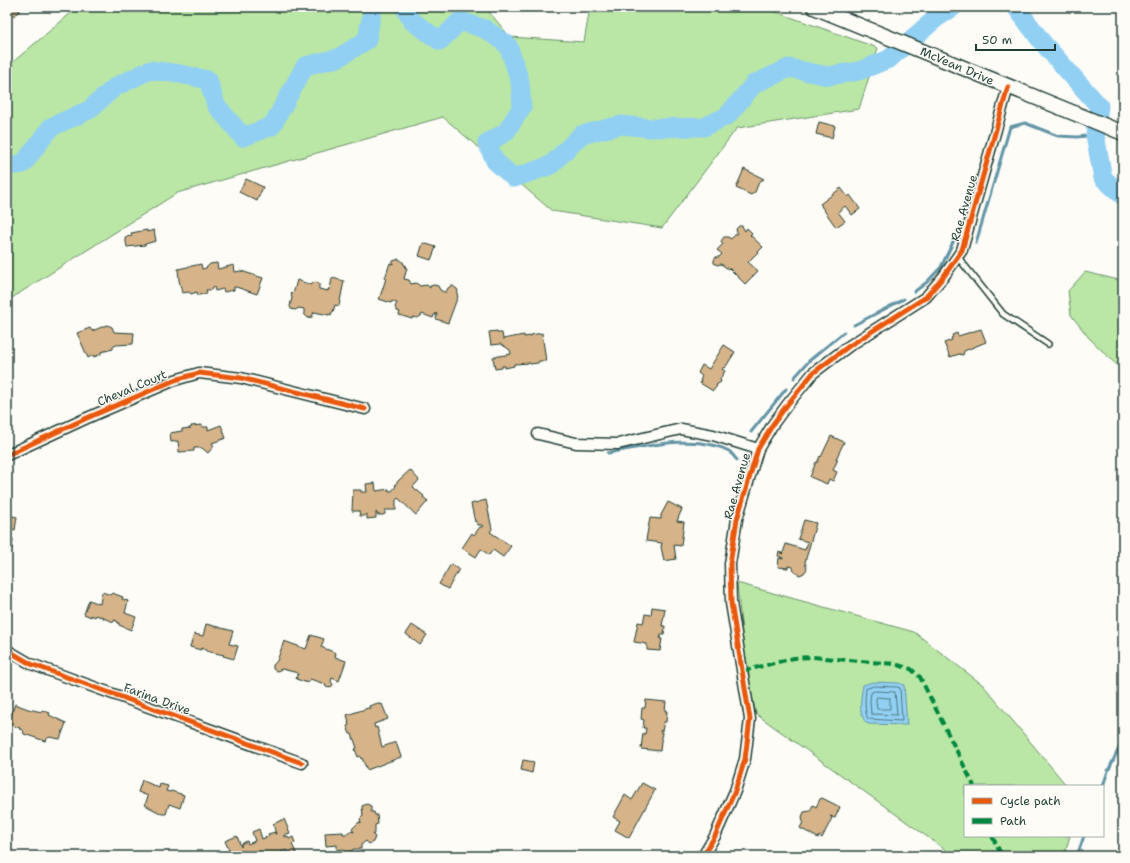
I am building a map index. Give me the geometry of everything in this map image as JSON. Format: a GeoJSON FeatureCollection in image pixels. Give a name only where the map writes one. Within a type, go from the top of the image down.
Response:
{"type":"FeatureCollection","features":[{"type":"Feature","properties":{"kind":"main road","name":"McVean Drive"},"geometry":{"type":"LineString","coordinates":[[814,7],[1123,133]]}},
{"type":"Feature","properties":{"kind":"street","name":"Rae Avenue"},"geometry":{"type":"LineString","coordinates":[[703,856],[715,836],[735,791],[745,759],[750,720],[732,603],[730,564],[737,518],[758,449],[782,411],[813,373],[849,346],[926,297],[944,276],[958,256],[962,250],[1008,87]]}},
{"type":"Feature","properties":{"kind":"street","name":"Cheval Court"},"geometry":{"type":"LineString","coordinates":[[7,455],[175,380],[199,373],[240,378],[365,409]]}},
{"type":"Feature","properties":{"kind":"street"},"geometry":{"type":"LineString","coordinates":[[538,434],[576,443],[618,444],[681,429],[713,435],[758,449]]}},
{"type":"Feature","properties":{"kind":"street","name":"Farina Drive"},"geometry":{"type":"LineString","coordinates":[[7,650],[31,664],[302,763]]}},
{"type":"Feature","properties":{"kind":"lane"},"geometry":{"type":"LineString","coordinates":[[958,256],[1003,314],[1048,344]]}},
{"type":"Feature","properties":{"kind":"green space"},"geometry":{"type":"Polygon","coordinates":[[[78,7],[485,7],[510,37],[584,42],[590,7],[762,7],[878,48],[859,109],[737,128],[662,228],[552,211],[443,117],[177,193],[7,301],[7,67],[78,7]]]}},
{"type":"Feature","properties":{"kind":"green space"},"geometry":{"type":"Polygon","coordinates":[[[1085,272],[1123,281],[1123,371],[1089,338],[1071,315],[1068,291],[1085,272]]]}},
{"type":"Feature","properties":{"kind":"green space"},"geometry":{"type":"Polygon","coordinates":[[[737,583],[914,632],[983,685],[1066,785],[964,785],[964,837],[1070,837],[1064,856],[954,856],[756,714],[745,663],[737,583]]]}},
{"type":"Feature","properties":{"kind":"water"},"geometry":{"type":"Polygon","coordinates":[[[873,682],[899,683],[904,685],[907,725],[868,724],[865,721],[861,711],[861,695],[863,685],[873,682]]]}},
{"type":"Feature","properties":{"kind":"building"},"geometry":{"type":"Polygon","coordinates":[[[7,7],[16,7],[20,11],[15,16],[11,13],[7,17],[7,7]]]}},
{"type":"Feature","properties":{"kind":"building"},"geometry":{"type":"Polygon","coordinates":[[[819,122],[835,126],[832,138],[816,134],[819,122]]]}},
{"type":"Feature","properties":{"kind":"building"},"geometry":{"type":"Polygon","coordinates":[[[744,169],[764,179],[759,182],[755,192],[751,195],[736,188],[744,169]]]}},
{"type":"Feature","properties":{"kind":"building"},"geometry":{"type":"Polygon","coordinates":[[[246,179],[263,187],[257,201],[239,192],[246,179]]]}},
{"type":"Feature","properties":{"kind":"building"},"geometry":{"type":"Polygon","coordinates":[[[841,188],[848,197],[850,195],[860,209],[852,215],[845,206],[838,212],[845,221],[836,227],[820,204],[841,188]]]}},
{"type":"Feature","properties":{"kind":"building"},"geometry":{"type":"Polygon","coordinates":[[[739,226],[742,226],[745,231],[747,228],[752,233],[750,235],[763,247],[748,262],[758,271],[745,284],[729,268],[728,269],[721,264],[717,265],[714,263],[716,257],[719,257],[722,254],[717,250],[723,244],[721,241],[724,237],[731,239],[737,233],[736,229],[739,226]]]}},
{"type":"Feature","properties":{"kind":"building"},"geometry":{"type":"Polygon","coordinates":[[[147,230],[147,232],[154,230],[156,241],[145,245],[127,247],[125,237],[132,236],[131,233],[147,230]]]}},
{"type":"Feature","properties":{"kind":"building"},"geometry":{"type":"Polygon","coordinates":[[[423,243],[436,247],[431,260],[419,256],[423,243]]]}},
{"type":"Feature","properties":{"kind":"building"},"geometry":{"type":"Polygon","coordinates":[[[399,259],[404,265],[406,265],[405,268],[407,268],[404,279],[409,280],[411,284],[416,283],[420,286],[427,285],[430,288],[430,286],[434,285],[438,286],[440,290],[444,292],[446,292],[451,286],[457,289],[458,296],[448,323],[436,319],[436,313],[433,318],[422,314],[417,318],[413,317],[412,319],[399,315],[400,312],[397,311],[395,307],[397,303],[392,301],[391,303],[379,299],[390,263],[393,264],[393,261],[399,259]]]}},
{"type":"Feature","properties":{"kind":"building"},"geometry":{"type":"Polygon","coordinates":[[[217,263],[218,269],[234,265],[235,272],[241,271],[263,278],[257,294],[236,287],[234,287],[234,290],[224,292],[223,289],[215,291],[214,287],[211,290],[206,290],[207,294],[198,295],[197,292],[191,294],[189,292],[182,293],[178,269],[201,264],[202,269],[206,268],[210,264],[217,263]]]}},
{"type":"Feature","properties":{"kind":"building"},"geometry":{"type":"Polygon","coordinates":[[[332,278],[344,281],[339,306],[335,305],[331,315],[314,312],[312,317],[308,318],[304,314],[304,309],[291,309],[291,294],[294,291],[297,280],[311,285],[316,282],[319,284],[319,289],[328,291],[328,289],[330,289],[332,278]]]}},
{"type":"Feature","properties":{"kind":"building"},"geometry":{"type":"Polygon","coordinates":[[[107,325],[112,327],[114,332],[134,333],[133,344],[116,345],[113,349],[101,352],[101,354],[94,357],[93,355],[88,358],[77,333],[90,328],[92,331],[107,325]]]}},
{"type":"Feature","properties":{"kind":"building"},"geometry":{"type":"Polygon","coordinates":[[[981,329],[986,342],[964,351],[963,355],[959,354],[950,357],[944,343],[952,340],[952,335],[957,333],[958,336],[981,329]]]}},
{"type":"Feature","properties":{"kind":"building"},"geometry":{"type":"Polygon","coordinates":[[[497,331],[497,333],[502,333],[503,339],[524,335],[524,337],[531,336],[542,333],[546,361],[539,361],[538,363],[530,364],[514,364],[514,366],[505,368],[505,366],[502,366],[502,368],[495,369],[493,357],[511,354],[510,350],[501,344],[491,345],[489,332],[497,331]]]}},
{"type":"Feature","properties":{"kind":"building"},"geometry":{"type":"Polygon","coordinates":[[[724,345],[735,352],[725,368],[724,367],[722,369],[725,371],[720,379],[721,382],[716,385],[717,386],[713,391],[700,383],[702,376],[698,373],[702,365],[709,369],[724,345]]]}},
{"type":"Feature","properties":{"kind":"building"},"geometry":{"type":"Polygon","coordinates":[[[202,425],[202,427],[208,427],[208,430],[221,425],[226,438],[212,443],[214,446],[208,453],[202,448],[194,448],[194,451],[179,452],[178,441],[171,442],[170,433],[191,428],[191,426],[202,425]]]}},
{"type":"Feature","properties":{"kind":"building"},"geometry":{"type":"Polygon","coordinates":[[[831,436],[844,442],[836,459],[838,459],[833,470],[837,472],[833,481],[829,479],[827,484],[810,477],[816,462],[817,463],[820,456],[821,457],[831,436]]]}},
{"type":"Feature","properties":{"kind":"building"},"geometry":{"type":"Polygon","coordinates":[[[410,470],[419,480],[413,487],[428,501],[416,515],[398,498],[396,500],[396,510],[385,510],[385,514],[383,515],[378,515],[376,512],[376,518],[367,519],[367,514],[365,516],[360,516],[359,511],[352,511],[353,490],[367,492],[366,484],[375,483],[376,491],[389,489],[389,491],[392,491],[399,480],[410,470]]]}},
{"type":"Feature","properties":{"kind":"building"},"geometry":{"type":"Polygon","coordinates":[[[486,500],[492,529],[490,532],[511,546],[503,557],[493,550],[489,555],[481,549],[476,557],[462,548],[472,533],[474,535],[480,527],[483,527],[482,525],[478,525],[477,521],[475,522],[471,504],[486,500]]]}},
{"type":"Feature","properties":{"kind":"building"},"geometry":{"type":"Polygon","coordinates":[[[668,502],[682,509],[677,521],[684,522],[681,546],[674,545],[676,559],[664,561],[661,547],[662,543],[646,541],[650,518],[661,519],[661,515],[668,502]]]}},
{"type":"Feature","properties":{"kind":"building"},"geometry":{"type":"Polygon","coordinates":[[[7,515],[17,517],[15,530],[8,529],[7,532],[7,515]]]}},
{"type":"Feature","properties":{"kind":"building"},"geometry":{"type":"Polygon","coordinates":[[[804,520],[816,523],[805,562],[807,569],[800,575],[794,572],[793,567],[778,567],[779,558],[783,558],[778,556],[779,552],[784,554],[786,544],[805,550],[808,542],[798,539],[804,520]]]}},
{"type":"Feature","properties":{"kind":"building"},"geometry":{"type":"Polygon","coordinates":[[[7,538],[13,539],[12,549],[9,548],[7,559],[7,538]]]}},
{"type":"Feature","properties":{"kind":"building"},"geometry":{"type":"Polygon","coordinates":[[[451,564],[459,569],[448,589],[439,584],[451,564]]]}},
{"type":"Feature","properties":{"kind":"building"},"geometry":{"type":"Polygon","coordinates":[[[102,592],[111,595],[112,593],[123,597],[122,599],[128,601],[125,613],[136,617],[131,630],[119,625],[117,621],[114,620],[114,622],[101,616],[96,615],[95,617],[91,615],[91,617],[84,614],[89,600],[100,604],[102,592]]]}},
{"type":"Feature","properties":{"kind":"building"},"geometry":{"type":"Polygon","coordinates":[[[652,607],[665,609],[662,626],[665,626],[664,635],[661,635],[660,639],[662,639],[660,651],[647,650],[647,644],[634,642],[638,622],[643,623],[645,614],[651,615],[652,607]]]}},
{"type":"Feature","properties":{"kind":"building"},"geometry":{"type":"Polygon","coordinates":[[[206,624],[233,631],[229,644],[238,646],[234,659],[206,651],[207,650],[201,648],[201,650],[190,647],[194,634],[203,636],[206,624]]]}},
{"type":"Feature","properties":{"kind":"building"},"geometry":{"type":"Polygon","coordinates":[[[412,625],[427,635],[420,645],[406,634],[412,625]]]}},
{"type":"Feature","properties":{"kind":"building"},"geometry":{"type":"Polygon","coordinates":[[[311,635],[324,639],[321,647],[336,653],[335,657],[346,661],[339,681],[332,678],[331,681],[333,685],[330,688],[326,687],[325,684],[310,679],[308,683],[296,679],[298,673],[282,669],[277,671],[273,669],[273,665],[277,661],[284,641],[306,649],[311,635]]]}},
{"type":"Feature","properties":{"kind":"building"},"geometry":{"type":"Polygon","coordinates":[[[646,700],[666,702],[666,722],[664,722],[662,731],[661,730],[660,732],[662,732],[660,751],[641,749],[643,733],[645,734],[646,728],[643,728],[644,720],[641,719],[642,708],[645,708],[646,700]]]}},
{"type":"Feature","properties":{"kind":"building"},"geometry":{"type":"Polygon","coordinates":[[[378,703],[379,705],[382,704],[388,719],[374,724],[375,728],[377,727],[382,747],[396,742],[401,757],[367,770],[362,758],[361,759],[360,756],[358,757],[355,749],[357,748],[352,734],[350,734],[347,726],[349,725],[349,722],[347,715],[370,708],[369,706],[378,703]]]}},
{"type":"Feature","properties":{"kind":"building"},"geometry":{"type":"Polygon","coordinates":[[[15,704],[28,709],[42,712],[42,710],[66,723],[60,739],[49,737],[45,741],[24,734],[23,730],[19,729],[20,728],[8,724],[15,704]]]}},
{"type":"Feature","properties":{"kind":"building"},"geometry":{"type":"Polygon","coordinates":[[[523,760],[534,762],[532,773],[521,770],[523,760]]]}},
{"type":"Feature","properties":{"kind":"building"},"geometry":{"type":"Polygon","coordinates":[[[142,780],[159,788],[160,784],[168,786],[166,791],[184,795],[180,808],[169,804],[166,814],[162,814],[145,805],[148,796],[138,792],[142,780]]]}},
{"type":"Feature","properties":{"kind":"building"},"geometry":{"type":"Polygon","coordinates":[[[642,783],[655,790],[629,838],[615,830],[620,821],[613,817],[625,795],[632,800],[642,783]]]}},
{"type":"Feature","properties":{"kind":"building"},"geometry":{"type":"Polygon","coordinates":[[[822,798],[840,807],[835,818],[830,816],[832,818],[822,838],[819,836],[818,838],[800,828],[803,822],[802,817],[804,812],[810,811],[813,805],[816,807],[822,798]]]}},
{"type":"Feature","properties":{"kind":"building"},"geometry":{"type":"Polygon","coordinates":[[[367,804],[371,806],[371,812],[374,812],[375,815],[377,815],[378,824],[375,825],[375,832],[373,835],[375,837],[373,842],[369,844],[366,841],[361,845],[361,849],[354,849],[346,852],[344,849],[337,850],[337,845],[326,846],[325,833],[343,832],[343,834],[346,834],[350,831],[354,832],[352,829],[359,822],[361,823],[360,819],[363,816],[362,806],[367,804]]]}},
{"type":"Feature","properties":{"kind":"building"},"geometry":{"type":"Polygon","coordinates":[[[284,819],[290,833],[284,835],[284,837],[288,836],[289,839],[293,837],[295,843],[292,844],[297,855],[288,856],[286,850],[281,852],[282,856],[233,856],[236,855],[235,853],[231,855],[225,841],[237,836],[241,847],[241,844],[247,841],[248,844],[255,841],[252,832],[259,829],[262,839],[269,836],[268,834],[275,832],[276,834],[273,824],[284,819]]]}},
{"type":"Feature","properties":{"kind":"waterway"},"geometry":{"type":"LineString","coordinates":[[7,166],[23,164],[51,127],[89,110],[115,87],[150,70],[208,80],[216,105],[243,137],[272,126],[305,66],[338,58],[367,40],[373,7]]}},
{"type":"Feature","properties":{"kind":"waterway"},"geometry":{"type":"LineString","coordinates":[[404,7],[412,21],[440,41],[460,21],[485,29],[508,45],[520,81],[522,107],[506,132],[487,143],[495,161],[514,178],[551,165],[581,135],[621,125],[650,128],[704,127],[727,116],[754,84],[789,68],[828,76],[859,71],[889,59],[935,19],[953,7]]}},
{"type":"Feature","properties":{"kind":"waterway"},"geometry":{"type":"LineString","coordinates":[[1016,7],[1042,42],[1099,106],[1095,135],[1103,178],[1123,196]]}},
{"type":"Feature","properties":{"kind":"waterway"},"geometry":{"type":"LineString","coordinates":[[976,243],[1010,127],[1025,123],[1058,136],[1077,137],[1095,135]]}},
{"type":"Feature","properties":{"kind":"waterway"},"geometry":{"type":"LineString","coordinates":[[914,292],[927,282],[941,267],[957,234]]}},
{"type":"Feature","properties":{"kind":"waterway"},"geometry":{"type":"LineString","coordinates":[[854,325],[904,299]]}},
{"type":"Feature","properties":{"kind":"waterway"},"geometry":{"type":"LineString","coordinates":[[794,378],[809,361],[844,332]]}},
{"type":"Feature","properties":{"kind":"waterway"},"geometry":{"type":"LineString","coordinates":[[751,432],[786,389]]}},
{"type":"Feature","properties":{"kind":"waterway"},"geometry":{"type":"LineString","coordinates":[[608,453],[653,445],[685,442],[716,446],[729,451],[737,460]]}},
{"type":"Feature","properties":{"kind":"waterway"},"geometry":{"type":"LineString","coordinates":[[1103,785],[1108,771],[1123,740]]}},
{"type":"Feature","properties":{"kind":"waterway"},"geometry":{"type":"LineString","coordinates":[[1077,856],[1084,837]]}},
{"type":"Feature","properties":{"kind":"marked path"},"geometry":{"type":"LineString","coordinates":[[743,671],[794,658],[813,657],[895,664],[911,669],[920,677],[974,785]]}},
{"type":"Feature","properties":{"kind":"marked path"},"geometry":{"type":"LineString","coordinates":[[992,837],[1002,856]]}},
{"type":"Feature","properties":{"kind":"cycle path"},"geometry":{"type":"LineString","coordinates":[[703,856],[715,836],[735,791],[745,759],[750,719],[731,603],[730,564],[737,519],[758,449],[773,424],[813,373],[849,346],[926,297],[944,276],[962,250],[1008,87]]}},
{"type":"Feature","properties":{"kind":"cycle path"},"geometry":{"type":"LineString","coordinates":[[7,455],[175,380],[199,373],[241,378],[365,409]]}},
{"type":"Feature","properties":{"kind":"cycle path"},"geometry":{"type":"LineString","coordinates":[[7,650],[31,664],[302,763]]}}]}
